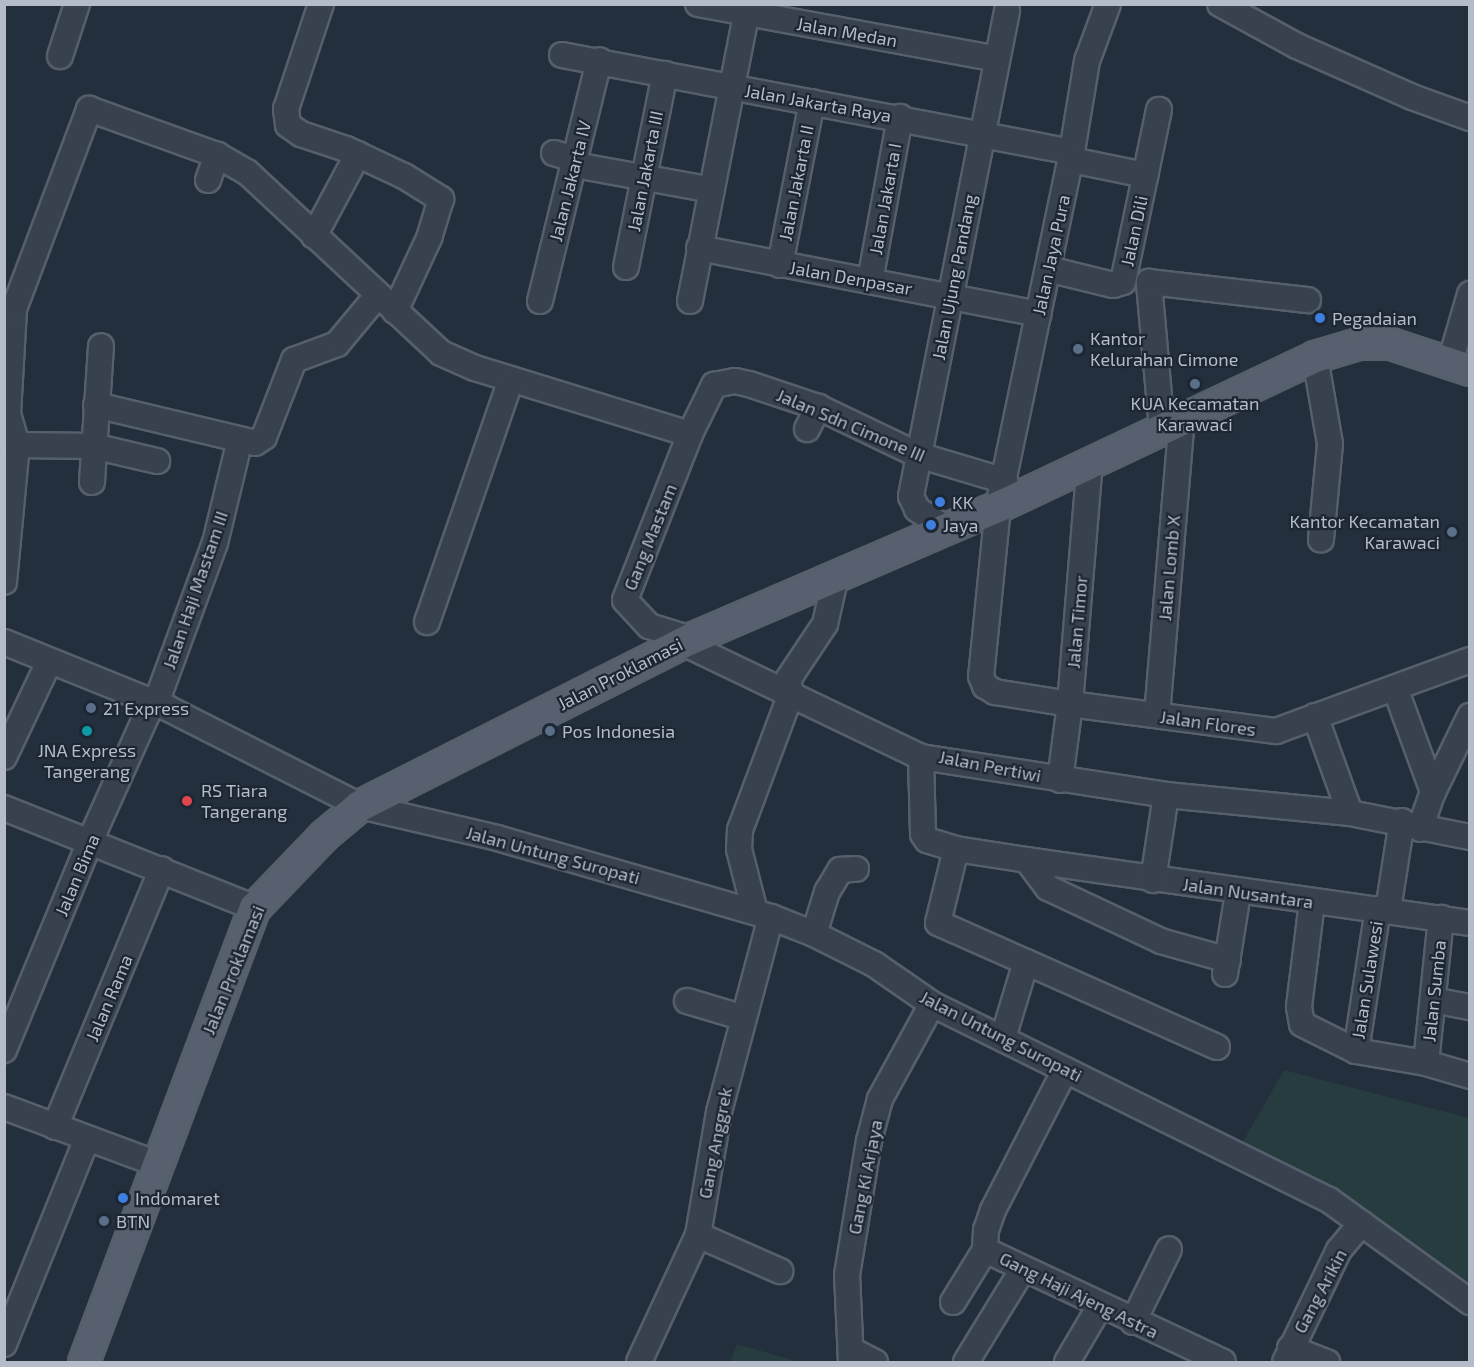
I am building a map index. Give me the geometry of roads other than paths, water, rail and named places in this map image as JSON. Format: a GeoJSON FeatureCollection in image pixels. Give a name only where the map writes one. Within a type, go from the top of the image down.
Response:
{"type":"FeatureCollection","features":[{"type":"Feature","properties":{"kind":"main road","name":"Jalan Proklamasi"},"geometry":{"type":"LineString","coordinates":[[84,1362],[255,908],[325,835],[360,806],[687,641],[835,580],[945,528],[1002,494],[1089,463],[1315,357],[1359,344],[1376,344],[1408,348],[1460,366]]}},
{"type":"Feature","properties":{"kind":"street"},"geometry":{"type":"LineString","coordinates":[[60,56],[77,4]]}},
{"type":"Feature","properties":{"kind":"street"},"geometry":{"type":"LineString","coordinates":[[96,405],[255,443],[264,437],[294,360],[337,344],[386,303],[430,236],[441,199],[358,154],[301,134],[288,125],[286,109],[321,4]]}},
{"type":"Feature","properties":{"kind":"street","name":"Jalan Medan"},"geometry":{"type":"LineString","coordinates":[[698,4],[747,9],[997,59]]}},
{"type":"Feature","properties":{"kind":"street","name":"Jalan Jaya Pura"},"geometry":{"type":"LineString","coordinates":[[981,676],[1002,494],[1072,156],[1087,60],[1108,4]]}},
{"type":"Feature","properties":{"kind":"street"},"geometry":{"type":"LineString","coordinates":[[1220,4],[1297,46],[1412,98],[1470,118]]}},
{"type":"Feature","properties":{"kind":"street"},"geometry":{"type":"LineString","coordinates":[[690,301],[747,9]]}},
{"type":"Feature","properties":{"kind":"street","name":"Jalan Ujung Pandang"},"geometry":{"type":"LineString","coordinates":[[945,528],[912,502],[918,455],[1007,10]]}},
{"type":"Feature","properties":{"kind":"street","name":"Jalan Jakarta Raya"},"geometry":{"type":"LineString","coordinates":[[562,55],[900,117],[1072,156]]}},
{"type":"Feature","properties":{"kind":"street","name":"Jalan Jakarta IV"},"geometry":{"type":"LineString","coordinates":[[540,301],[569,159],[599,60]]}},
{"type":"Feature","properties":{"kind":"street","name":"Jalan Jakarta III"},"geometry":{"type":"LineString","coordinates":[[626,267],[665,74]]}},
{"type":"Feature","properties":{"kind":"street","name":"Jalan Jakarta II"},"geometry":{"type":"LineString","coordinates":[[780,265],[812,102]]}},
{"type":"Feature","properties":{"kind":"street"},"geometry":{"type":"LineString","coordinates":[[4,582],[12,456],[6,412],[15,309],[89,110],[217,154],[247,172],[314,237],[441,353],[511,379],[690,434]]}},
{"type":"Feature","properties":{"kind":"street","name":"Jalan Dili"},"geometry":{"type":"LineString","coordinates":[[1048,269],[1120,284],[1159,110]]}},
{"type":"Feature","properties":{"kind":"street","name":"Jalan Jakarta I"},"geometry":{"type":"LineString","coordinates":[[870,281],[900,117]]}},
{"type":"Feature","properties":{"kind":"street"},"geometry":{"type":"LineString","coordinates":[[208,180],[217,154]]}},
{"type":"Feature","properties":{"kind":"street"},"geometry":{"type":"LineString","coordinates":[[314,237],[358,154]]}},
{"type":"Feature","properties":{"kind":"street","name":"Jalan Dili"},"geometry":{"type":"LineString","coordinates":[[1072,156],[1145,175]]}},
{"type":"Feature","properties":{"kind":"street"},"geometry":{"type":"LineString","coordinates":[[569,159],[643,178],[712,190]]}},
{"type":"Feature","properties":{"kind":"street","name":"Jalan Denpasar"},"geometry":{"type":"LineString","coordinates":[[699,248],[1039,314]]}},
{"type":"Feature","properties":{"kind":"street","name":"Jalan Lomb X"},"geometry":{"type":"LineString","coordinates":[[1157,715],[1172,424],[1149,282],[1308,300]]}},
{"type":"Feature","properties":{"kind":"street"},"geometry":{"type":"LineString","coordinates":[[1460,366],[1470,294]]}},
{"type":"Feature","properties":{"kind":"street"},"geometry":{"type":"LineString","coordinates":[[92,482],[100,346]]}},
{"type":"Feature","properties":{"kind":"street"},"geometry":{"type":"LineString","coordinates":[[1315,357],[1330,444],[1321,540]]}},
{"type":"Feature","properties":{"kind":"street"},"geometry":{"type":"LineString","coordinates":[[427,622],[511,379]]}},
{"type":"Feature","properties":{"kind":"street","name":"Jalan Sdn Cimone III"},"geometry":{"type":"LineString","coordinates":[[690,434],[708,393],[714,385],[723,382],[749,384],[818,407],[1002,494]]}},
{"type":"Feature","properties":{"kind":"street"},"geometry":{"type":"LineString","coordinates":[[807,429],[818,407]]}},
{"type":"Feature","properties":{"kind":"street","name":"Gang Mastam"},"geometry":{"type":"LineString","coordinates":[[687,641],[649,626],[625,600],[690,434]]}},
{"type":"Feature","properties":{"kind":"street","name":"Jalan Haji Mastam III"},"geometry":{"type":"LineString","coordinates":[[156,703],[225,545],[240,440]]}},
{"type":"Feature","properties":{"kind":"street"},"geometry":{"type":"LineString","coordinates":[[12,456],[93,446],[157,461]]}},
{"type":"Feature","properties":{"kind":"street","name":"Jalan Timor"},"geometry":{"type":"LineString","coordinates":[[1060,780],[1070,704],[1089,463]]}},
{"type":"Feature","properties":{"kind":"street"},"geometry":{"type":"LineString","coordinates":[[763,914],[739,849],[740,830],[790,696],[789,678],[825,624],[835,580]]}},
{"type":"Feature","properties":{"kind":"street"},"geometry":{"type":"LineString","coordinates":[[687,641],[790,696],[921,757]]}},
{"type":"Feature","properties":{"kind":"street","name":"Jalan Untung Suropati"},"geometry":{"type":"LineString","coordinates":[[4,642],[49,662],[156,703],[360,806],[497,838],[763,914],[814,934],[874,964],[932,1004],[1329,1200],[1470,1302]]}},
{"type":"Feature","properties":{"kind":"street","name":"Jalan Flores"},"geometry":{"type":"LineString","coordinates":[[981,676],[985,686],[995,692],[1260,731],[1276,731],[1470,660]]}},
{"type":"Feature","properties":{"kind":"street"},"geometry":{"type":"LineString","coordinates":[[4,757],[49,662]]}},
{"type":"Feature","properties":{"kind":"street"},"geometry":{"type":"LineString","coordinates":[[1395,688],[1433,792]]}},
{"type":"Feature","properties":{"kind":"street","name":"Jalan Bima"},"geometry":{"type":"LineString","coordinates":[[4,1050],[90,841],[147,714],[156,703]]}},
{"type":"Feature","properties":{"kind":"street"},"geometry":{"type":"LineString","coordinates":[[1315,716],[1350,813]]}},
{"type":"Feature","properties":{"kind":"street","name":"Jalan Sulawesi"},"geometry":{"type":"LineString","coordinates":[[1356,1051],[1383,909],[1411,825],[1433,792],[1470,716]]}},
{"type":"Feature","properties":{"kind":"street","name":"Jalan Pertiwi"},"geometry":{"type":"LineString","coordinates":[[1027,860],[956,849],[927,840],[923,834],[921,757],[930,755],[1060,780],[1166,795],[1350,813],[1470,837]]}},
{"type":"Feature","properties":{"kind":"street"},"geometry":{"type":"LineString","coordinates":[[1153,880],[1166,795]]}},
{"type":"Feature","properties":{"kind":"street"},"geometry":{"type":"LineString","coordinates":[[4,808],[162,869],[255,908]]}},
{"type":"Feature","properties":{"kind":"street"},"geometry":{"type":"LineString","coordinates":[[956,849],[938,923],[1217,1047]]}},
{"type":"Feature","properties":{"kind":"street"},"geometry":{"type":"LineString","coordinates":[[1027,860],[1048,888],[1161,941],[1226,968],[1238,893]]}},
{"type":"Feature","properties":{"kind":"street","name":"Jalan Nusantara"},"geometry":{"type":"LineString","coordinates":[[1027,860],[1238,893],[1383,909],[1470,923]]}},
{"type":"Feature","properties":{"kind":"street"},"geometry":{"type":"LineString","coordinates":[[814,934],[827,892],[840,870],[856,868]]}},
{"type":"Feature","properties":{"kind":"street","name":"Jalan Rama"},"geometry":{"type":"LineString","coordinates":[[55,1127],[162,869]]}},
{"type":"Feature","properties":{"kind":"street"},"geometry":{"type":"LineString","coordinates":[[1312,902],[1299,1007],[1302,1024],[1356,1051],[1426,1063],[1470,1076]]}},
{"type":"Feature","properties":{"kind":"street","name":"Gang Anggrek"},"geometry":{"type":"LineString","coordinates":[[639,1362],[698,1235],[719,1112],[744,1018],[763,914]]}},
{"type":"Feature","properties":{"kind":"street","name":"Jalan Sumba"},"geometry":{"type":"LineString","coordinates":[[1426,1063],[1441,918]]}},
{"type":"Feature","properties":{"kind":"street"},"geometry":{"type":"LineString","coordinates":[[1003,1038],[1026,962]]}},
{"type":"Feature","properties":{"kind":"street"},"geometry":{"type":"LineString","coordinates":[[1433,1000],[1470,1007]]}},
{"type":"Feature","properties":{"kind":"street"},"geometry":{"type":"LineString","coordinates":[[687,1001],[744,1018]]}},
{"type":"Feature","properties":{"kind":"street","name":"Gang Ki Arjaya"},"geometry":{"type":"LineString","coordinates":[[851,1356],[847,1275],[869,1141],[880,1100],[932,1004]]}},
{"type":"Feature","properties":{"kind":"street","name":"Gang Haji Ajeng Astra"},"geometry":{"type":"LineString","coordinates":[[1065,1070],[988,1221],[985,1250],[1133,1322],[1223,1362]]}},
{"type":"Feature","properties":{"kind":"street"},"geometry":{"type":"LineString","coordinates":[[4,1107],[158,1164]]}},
{"type":"Feature","properties":{"kind":"street"},"geometry":{"type":"LineString","coordinates":[[4,1344],[87,1139]]}},
{"type":"Feature","properties":{"kind":"street","name":"Gang Arikin"},"geometry":{"type":"LineString","coordinates":[[1287,1355],[1339,1250],[1362,1223]]}},
{"type":"Feature","properties":{"kind":"street"},"geometry":{"type":"LineString","coordinates":[[698,1235],[780,1270]]}},
{"type":"Feature","properties":{"kind":"street"},"geometry":{"type":"LineString","coordinates":[[1133,1322],[1169,1249]]}},
{"type":"Feature","properties":{"kind":"street"},"geometry":{"type":"LineString","coordinates":[[953,1302],[985,1250]]}},
{"type":"Feature","properties":{"kind":"street"},"geometry":{"type":"LineString","coordinates":[[966,1362],[1023,1269]]}},
{"type":"Feature","properties":{"kind":"street"},"geometry":{"type":"LineString","coordinates":[[1067,1362],[1100,1306]]}},
{"type":"Feature","properties":{"kind":"street"},"geometry":{"type":"LineString","coordinates":[[1287,1355],[1327,1362]]}},
{"type":"Feature","properties":{"kind":"street"},"geometry":{"type":"LineString","coordinates":[[851,1356],[875,1362]]}},
{"type":"Feature","properties":{"kind":"place","name":"Pegadaian"},"geometry":{"type":"Point","coordinates":[1320,318]}},
{"type":"Feature","properties":{"kind":"place","name":"Kantor Kelurahan Cimone"},"geometry":{"type":"Point","coordinates":[1078,349]}},
{"type":"Feature","properties":{"kind":"place","name":"KUA Kecamatan Karawaci"},"geometry":{"type":"Point","coordinates":[1195,384]}},
{"type":"Feature","properties":{"kind":"place","name":"KK"},"geometry":{"type":"Point","coordinates":[940,502]}},
{"type":"Feature","properties":{"kind":"place","name":"Jaya"},"geometry":{"type":"Point","coordinates":[931,525]}},
{"type":"Feature","properties":{"kind":"place","name":"Kantor Kecamatan Karawaci"},"geometry":{"type":"Point","coordinates":[1452,532]}},
{"type":"Feature","properties":{"kind":"place","name":"21 Express"},"geometry":{"type":"Point","coordinates":[91,708]}},
{"type":"Feature","properties":{"kind":"place","name":"JNA Express Tangerang"},"geometry":{"type":"Point","coordinates":[87,731]}},
{"type":"Feature","properties":{"kind":"place","name":"Pos Indonesia"},"geometry":{"type":"Point","coordinates":[550,731]}},
{"type":"Feature","properties":{"kind":"place","name":"RS Tiara Tangerang"},"geometry":{"type":"Point","coordinates":[187,801]}},
{"type":"Feature","properties":{"kind":"place","name":"Indomaret"},"geometry":{"type":"Point","coordinates":[123,1198]}},
{"type":"Feature","properties":{"kind":"place","name":"BTN"},"geometry":{"type":"Point","coordinates":[104,1221]}}]}
